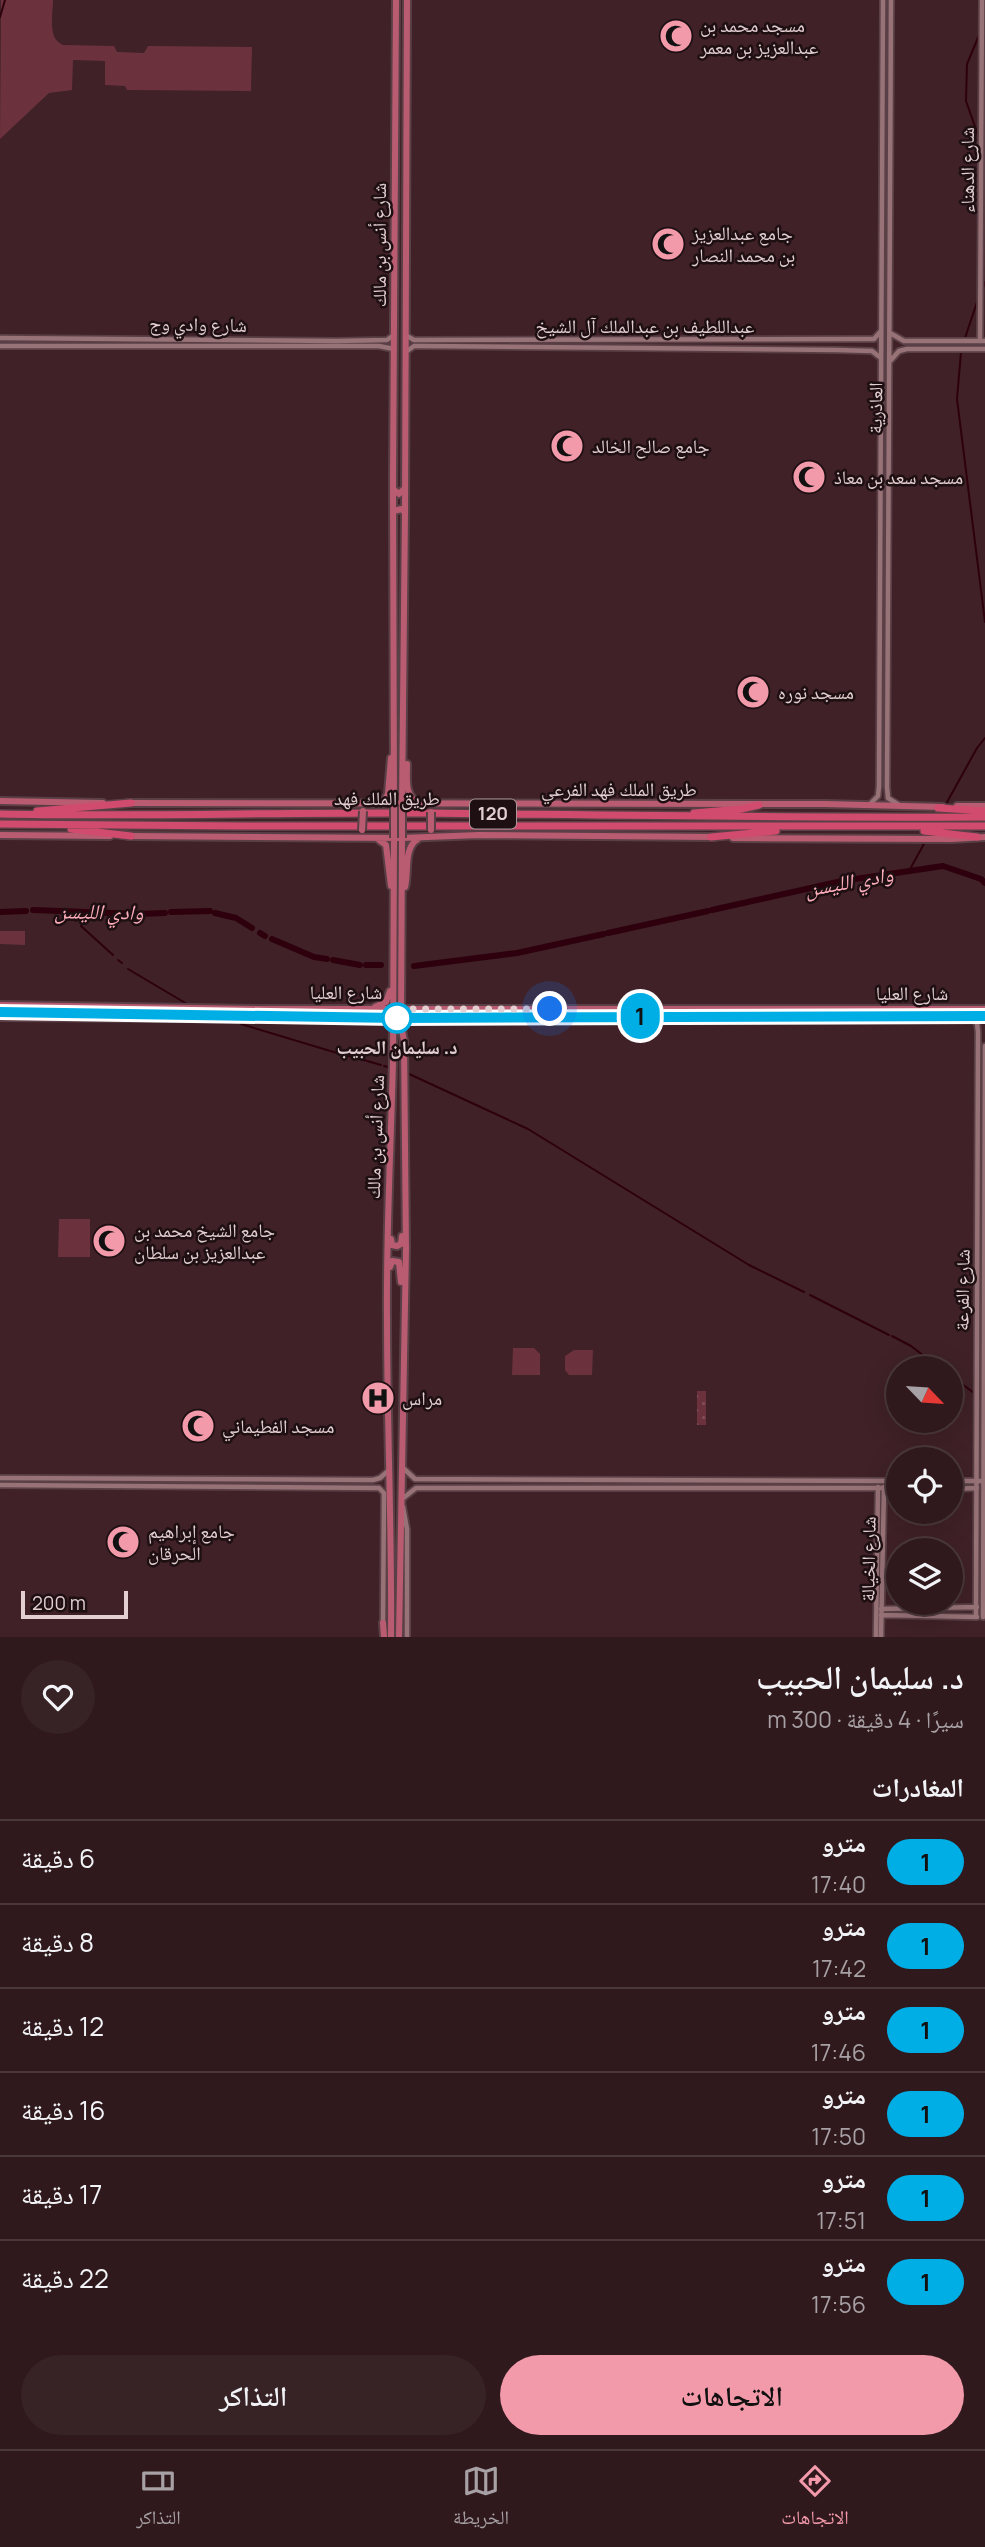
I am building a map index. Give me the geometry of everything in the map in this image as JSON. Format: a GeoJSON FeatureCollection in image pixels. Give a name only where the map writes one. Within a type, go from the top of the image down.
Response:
{"type":"FeatureCollection","features":[{"type":"Feature","properties":{"kind":"highway"},"geometry":{"type":"LineString","coordinates":[[18,815],[131,803]]}},
{"type":"Feature","properties":{"kind":"highway"},"geometry":{"type":"LineString","coordinates":[[675,817],[681,814],[760,805]]}},
{"type":"Feature","properties":{"kind":"highway"},"geometry":{"type":"LineString","coordinates":[[938,808],[985,809]]}},
{"type":"Feature","properties":{"kind":"highway","name":"طريق الملك فهد"},"geometry":{"type":"LineString","coordinates":[[0,814],[423,813],[675,817],[985,817]]}},
{"type":"Feature","properties":{"kind":"highway","name":"طريق الملك فهد"},"geometry":{"type":"LineString","coordinates":[[0,824],[985,826]]}},
{"type":"Feature","properties":{"kind":"highway"},"geometry":{"type":"LineString","coordinates":[[39,825],[131,836]]}},
{"type":"Feature","properties":{"kind":"highway"},"geometry":{"type":"LineString","coordinates":[[711,837],[811,827]]}},
{"type":"Feature","properties":{"kind":"highway"},"geometry":{"type":"LineString","coordinates":[[892,827],[981,837]]}},
{"type":"Feature","properties":{"kind":"main road","name":"شارع أنس بن مالك"},"geometry":{"type":"LineString","coordinates":[[391,1637],[392,1526],[388,1471],[387,1321],[394,895],[398,838],[394,743],[393,511],[396,0]]}},
{"type":"Feature","properties":{"kind":"main road","name":"شارع أنس بن مالك"},"geometry":{"type":"LineString","coordinates":[[398,804],[404,743],[407,0]]}},
{"type":"Feature","properties":{"kind":"main road"},"geometry":{"type":"LineString","coordinates":[[395,127],[401,131],[407,127]]}},
{"type":"Feature","properties":{"kind":"main road"},"geometry":{"type":"LineString","coordinates":[[395,159],[401,155],[406,158]]}},
{"type":"Feature","properties":{"kind":"main road"},"geometry":{"type":"LineString","coordinates":[[393,489],[399,494],[403,493],[405,485]]}},
{"type":"Feature","properties":{"kind":"main road"},"geometry":{"type":"LineString","coordinates":[[393,511],[402,509],[405,513]]}},
{"type":"Feature","properties":{"kind":"main road"},"geometry":{"type":"LineString","coordinates":[[371,804],[385,799],[388,794],[394,743]]}},
{"type":"Feature","properties":{"kind":"main road"},"geometry":{"type":"LineString","coordinates":[[404,743],[408,793],[411,799],[421,805]]}},
{"type":"Feature","properties":{"kind":"main road","name":"طريق الملك فهد الفرعي"},"geometry":{"type":"LineString","coordinates":[[0,801],[869,805],[938,808]]}},
{"type":"Feature","properties":{"kind":"main road"},"geometry":{"type":"LineString","coordinates":[[352,803],[360,806],[363,811],[364,833]]}},
{"type":"Feature","properties":{"kind":"main road"},"geometry":{"type":"LineString","coordinates":[[433,833],[431,812],[438,805]]}},
{"type":"Feature","properties":{"kind":"main road"},"geometry":{"type":"LineString","coordinates":[[364,833],[382,840],[386,845],[394,895]]}},
{"type":"Feature","properties":{"kind":"main road"},"geometry":{"type":"LineString","coordinates":[[0,835],[352,836],[364,833],[398,838],[421,837]]}},
{"type":"Feature","properties":{"kind":"main road"},"geometry":{"type":"LineString","coordinates":[[402,896],[407,878],[409,849],[412,843],[433,833],[951,839],[981,837]]}},
{"type":"Feature","properties":{"kind":"main road"},"geometry":{"type":"LineString","coordinates":[[398,838],[402,896],[401,1019],[404,1041],[404,1326],[399,1637]]}},
{"type":"Feature","properties":{"kind":"main road"},"geometry":{"type":"LineString","coordinates":[[373,1008],[386,1002],[393,982]]}},
{"type":"Feature","properties":{"kind":"main road"},"geometry":{"type":"LineString","coordinates":[[402,986],[410,1002],[422,1008]]}},
{"type":"Feature","properties":{"kind":"main road","name":"شارع العليا"},"geometry":{"type":"LineString","coordinates":[[0,1004],[402,1009],[985,1009]]}},
{"type":"Feature","properties":{"kind":"main road","name":"شارع العليا"},"geometry":{"type":"LineString","coordinates":[[0,1017],[985,1019]]}},
{"type":"Feature","properties":{"kind":"main road"},"geometry":{"type":"LineString","coordinates":[[404,1041],[407,1025],[421,1019]]}},
{"type":"Feature","properties":{"kind":"main road"},"geometry":{"type":"LineString","coordinates":[[388,1195],[391,1243],[397,1247],[402,1242],[404,1192]]}},
{"type":"Feature","properties":{"kind":"main road"},"geometry":{"type":"LineString","coordinates":[[387,1321],[391,1264],[397,1261],[400,1264],[404,1326]]}},
{"type":"Feature","properties":{"kind":"main road"},"geometry":{"type":"LineString","coordinates":[[383,1623],[384,1637]]}},
{"type":"Feature","properties":{"kind":"street","name":"العاذرية"},"geometry":{"type":"LineString","coordinates":[[869,805],[878,796],[879,786],[883,0]]}},
{"type":"Feature","properties":{"kind":"street","name":"العاذرية"},"geometry":{"type":"LineString","coordinates":[[887,787],[891,0]]}},
{"type":"Feature","properties":{"kind":"street","name":"شارع الدهناء"},"geometry":{"type":"LineString","coordinates":[[982,0],[983,339]]}},
{"type":"Feature","properties":{"kind":"street"},"geometry":{"type":"LineString","coordinates":[[883,134],[891,135]]}},
{"type":"Feature","properties":{"kind":"street"},"geometry":{"type":"LineString","coordinates":[[882,272],[890,272]]}},
{"type":"Feature","properties":{"kind":"street","name":"عبداللطيف بن عبدالملك آل الشيخ"},"geometry":{"type":"LineString","coordinates":[[407,336],[425,343],[745,341],[874,339],[882,330]]}},
{"type":"Feature","properties":{"kind":"street"},"geometry":{"type":"LineString","coordinates":[[890,333],[904,341],[983,339]]}},
{"type":"Feature","properties":{"kind":"street","name":"شارع وادي وج"},"geometry":{"type":"LineString","coordinates":[[0,346],[379,343],[394,335]]}},
{"type":"Feature","properties":{"kind":"street","name":"شارع وادي وج"},"geometry":{"type":"LineString","coordinates":[[0,338],[379,343],[394,349]]}},
{"type":"Feature","properties":{"kind":"street"},"geometry":{"type":"LineString","coordinates":[[865,339],[870,346],[865,350]]}},
{"type":"Feature","properties":{"kind":"street"},"geometry":{"type":"LineString","coordinates":[[744,348],[745,341]]}},
{"type":"Feature","properties":{"kind":"street"},"geometry":{"type":"LineString","coordinates":[[903,350],[901,345],[904,341]]}},
{"type":"Feature","properties":{"kind":"street"},"geometry":{"type":"LineString","coordinates":[[959,341],[960,349]]}},
{"type":"Feature","properties":{"kind":"street","name":"عبداللطيف بن عبدالملك آل الشيخ"},"geometry":{"type":"LineString","coordinates":[[407,351],[425,343]]}},
{"type":"Feature","properties":{"kind":"street","name":"عبداللطيف بن عبدالملك آل الشيخ"},"geometry":{"type":"LineString","coordinates":[[475,343],[865,350],[878,354],[881,358]]}},
{"type":"Feature","properties":{"kind":"street"},"geometry":{"type":"LineString","coordinates":[[890,360],[903,350],[985,349]]}},
{"type":"Feature","properties":{"kind":"street"},"geometry":{"type":"LineString","coordinates":[[881,427],[889,428]]}},
{"type":"Feature","properties":{"kind":"street"},"geometry":{"type":"LineString","coordinates":[[880,615],[888,615]]}},
{"type":"Feature","properties":{"kind":"street"},"geometry":{"type":"LineString","coordinates":[[879,786],[884,791],[887,787],[890,801],[903,807]]}},
{"type":"Feature","properties":{"kind":"street","name":"شارع الفرعة"},"geometry":{"type":"LineString","coordinates":[[971,1019],[977,1023],[978,1032],[975,1617]]}},
{"type":"Feature","properties":{"kind":"street"},"geometry":{"type":"LineString","coordinates":[[978,1032],[985,1032]]}},
{"type":"Feature","properties":{"kind":"street","name":"شارع الفرعة"},"geometry":{"type":"LineString","coordinates":[[985,1046],[982,1481],[985,1612]]}},
{"type":"Feature","properties":{"kind":"street"},"geometry":{"type":"LineString","coordinates":[[401,1467],[415,1479],[886,1481]]}},
{"type":"Feature","properties":{"kind":"street"},"geometry":{"type":"LineString","coordinates":[[0,1478],[373,1480],[388,1471]]}},
{"type":"Feature","properties":{"kind":"street"},"geometry":{"type":"LineString","coordinates":[[89,1478],[89,1486]]}},
{"type":"Feature","properties":{"kind":"street"},"geometry":{"type":"LineString","coordinates":[[202,1478],[202,1486]]}},
{"type":"Feature","properties":{"kind":"street"},"geometry":{"type":"LineString","coordinates":[[415,1479],[411,1484],[415,1488]]}},
{"type":"Feature","properties":{"kind":"street"},"geometry":{"type":"LineString","coordinates":[[557,1488],[561,1483],[558,1480]]}},
{"type":"Feature","properties":{"kind":"street"},"geometry":{"type":"LineString","coordinates":[[568,1480],[568,1488]]}},
{"type":"Feature","properties":{"kind":"street","name":"شارع الخيالة"},"geometry":{"type":"LineString","coordinates":[[879,1637],[881,1481]]}},
{"type":"Feature","properties":{"kind":"street"},"geometry":{"type":"LineString","coordinates":[[963,1481],[982,1481]]}},
{"type":"Feature","properties":{"kind":"street"},"geometry":{"type":"LineString","coordinates":[[963,1481],[971,1485],[964,1489]]}},
{"type":"Feature","properties":{"kind":"street"},"geometry":{"type":"LineString","coordinates":[[0,1485],[379,1488],[384,1493],[383,1623]]}},
{"type":"Feature","properties":{"kind":"street"},"geometry":{"type":"LineString","coordinates":[[407,1637],[407,1529],[401,1501],[415,1488],[886,1487]]}},
{"type":"Feature","properties":{"kind":"street"},"geometry":{"type":"LineString","coordinates":[[964,1489],[983,1488]]}},
{"type":"Feature","properties":{"kind":"street"},"geometry":{"type":"LineString","coordinates":[[385,1542],[389,1492]]}},
{"type":"Feature","properties":{"kind":"street"},"geometry":{"type":"LineString","coordinates":[[879,1609],[976,1607],[985,1612]]}},
{"type":"Feature","properties":{"kind":"street"},"geometry":{"type":"LineString","coordinates":[[967,1608],[973,1611],[973,1615],[967,1617]]}},
{"type":"Feature","properties":{"kind":"street"},"geometry":{"type":"LineString","coordinates":[[879,1615],[975,1617],[985,1612]]}},
{"type":"Feature","properties":{"kind":"shaded area"},"geometry":{"type":"Polygon","coordinates":[[[1,0],[53,0],[53,32],[58,42],[63,45],[114,46],[117,52],[144,53],[148,46],[252,47],[251,91],[127,90],[125,86],[105,85],[105,61],[73,60],[72,90],[49,93],[0,139],[1,0]]]}},
{"type":"Feature","properties":{"kind":"shaded area"},"geometry":{"type":"Polygon","coordinates":[[[0,931],[25,931],[25,945],[0,944],[0,931]]]}},
{"type":"Feature","properties":{"kind":"shaded area"},"geometry":{"type":"Polygon","coordinates":[[[59,1219],[90,1219],[90,1257],[58,1257],[59,1219]]]}},
{"type":"Feature","properties":{"kind":"shaded area"},"geometry":{"type":"Polygon","coordinates":[[[513,1348],[534,1348],[540,1354],[540,1375],[512,1375],[513,1348]]]}},
{"type":"Feature","properties":{"kind":"shaded area"},"geometry":{"type":"Polygon","coordinates":[[[574,1350],[593,1350],[592,1375],[569,1375],[565,1370],[565,1356],[574,1350]]]}},
{"type":"Feature","properties":{"kind":"shaded area"},"geometry":{"type":"Polygon","coordinates":[[[697,1391],[706,1391],[706,1425],[697,1425],[697,1391]]]}},
{"type":"Feature","properties":{"kind":"waterway"},"geometry":{"type":"LineString","coordinates":[[0,17],[5,0]]}},
{"type":"Feature","properties":{"kind":"waterway"},"geometry":{"type":"LineString","coordinates":[[979,138],[966,101],[967,64],[980,33]]}},
{"type":"Feature","properties":{"kind":"waterway"},"geometry":{"type":"LineString","coordinates":[[983,150],[985,157]]}},
{"type":"Feature","properties":{"kind":"waterway"},"geometry":{"type":"LineString","coordinates":[[982,291],[985,282]]}},
{"type":"Feature","properties":{"kind":"waterway"},"geometry":{"type":"LineString","coordinates":[[962,347],[978,299]]}},
{"type":"Feature","properties":{"kind":"waterway"},"geometry":{"type":"LineString","coordinates":[[961,352],[957,399],[985,622]]}},
{"type":"Feature","properties":{"kind":"waterway"},"geometry":{"type":"LineString","coordinates":[[946,804],[985,738]]}},
{"type":"Feature","properties":{"kind":"waterway"},"geometry":{"type":"LineString","coordinates":[[909,871],[925,842]]}},
{"type":"Feature","properties":{"kind":"waterway","name":"وادي الليسن"},"geometry":{"type":"LineString","coordinates":[[712,910],[842,881],[943,866],[981,879],[985,883]]}},
{"type":"Feature","properties":{"kind":"waterway","name":"وادي الليسن"},"geometry":{"type":"LineString","coordinates":[[33,910],[165,913]]}},
{"type":"Feature","properties":{"kind":"waterway"},"geometry":{"type":"LineString","coordinates":[[64,910],[76,921]]}},
{"type":"Feature","properties":{"kind":"waterway","name":"وادي الليسن"},"geometry":{"type":"LineString","coordinates":[[0,912],[26,911]]}},
{"type":"Feature","properties":{"kind":"waterway","name":"وادي الليسن"},"geometry":{"type":"LineString","coordinates":[[171,912],[210,911]]}},
{"type":"Feature","properties":{"kind":"waterway","name":"وادي الليسن"},"geometry":{"type":"LineString","coordinates":[[608,933],[708,911]]}},
{"type":"Feature","properties":{"kind":"waterway","name":"وادي الليسن"},"geometry":{"type":"LineString","coordinates":[[215,913],[236,918],[252,928]]}},
{"type":"Feature","properties":{"kind":"waterway"},"geometry":{"type":"LineString","coordinates":[[81,926],[113,955]]}},
{"type":"Feature","properties":{"kind":"waterway","name":"وادي الليسن"},"geometry":{"type":"LineString","coordinates":[[260,933],[265,936]]}},
{"type":"Feature","properties":{"kind":"waterway","name":"وادي الليسن"},"geometry":{"type":"LineString","coordinates":[[414,966],[517,953],[604,934]]}},
{"type":"Feature","properties":{"kind":"waterway","name":"وادي الليسن"},"geometry":{"type":"LineString","coordinates":[[272,939],[314,957],[327,959]]}},
{"type":"Feature","properties":{"kind":"waterway"},"geometry":{"type":"LineString","coordinates":[[118,960],[122,963]]}},
{"type":"Feature","properties":{"kind":"waterway","name":"وادي الليسن"},"geometry":{"type":"LineString","coordinates":[[333,960],[360,965]]}},
{"type":"Feature","properties":{"kind":"waterway","name":"وادي الليسن"},"geometry":{"type":"LineString","coordinates":[[366,965],[381,965]]}},
{"type":"Feature","properties":{"kind":"waterway"},"geometry":{"type":"LineString","coordinates":[[128,969],[187,1004]]}},
{"type":"Feature","properties":{"kind":"waterway"},"geometry":{"type":"LineString","coordinates":[[207,1011],[216,1015]]}},
{"type":"Feature","properties":{"kind":"waterway"},"geometry":{"type":"LineString","coordinates":[[241,1024],[337,1053]]}},
{"type":"Feature","properties":{"kind":"waterway"},"geometry":{"type":"LineString","coordinates":[[343,1054],[381,1065]]}},
{"type":"Feature","properties":{"kind":"waterway"},"geometry":{"type":"LineString","coordinates":[[384,1066],[388,1067]]}},
{"type":"Feature","properties":{"kind":"waterway"},"geometry":{"type":"LineString","coordinates":[[407,1073],[528,1129],[749,1265],[804,1292]]}},
{"type":"Feature","properties":{"kind":"waterway"},"geometry":{"type":"LineString","coordinates":[[810,1295],[889,1335]]}},
{"type":"Feature","properties":{"kind":"waterway"},"geometry":{"type":"LineString","coordinates":[[892,1336],[924,1356]]}},
{"type":"Feature","properties":{"kind":"waterway"},"geometry":{"type":"LineString","coordinates":[[963,1385],[974,1393]]}},
{"type":"Feature","properties":{"kind":"railway"},"geometry":{"type":"LineString","coordinates":[[0,1010],[421,1016],[648,1013],[985,1014]]}},
{"type":"Feature","properties":{"kind":"metro line","name":"1"},"geometry":{"type":"LineString","coordinates":[[0,1012],[396,1018],[985,1016]]}},
{"type":"Feature","properties":{"kind":"place","name":"مسجد محمد بن عبدالعزيز بن معمر"},"geometry":{"type":"Point","coordinates":[676,36]}},
{"type":"Feature","properties":{"kind":"place","name":"جامع عبدالعزيز بن محمد النصار"},"geometry":{"type":"Point","coordinates":[668,244]}},
{"type":"Feature","properties":{"kind":"place","name":"جامع صالح الخالد"},"geometry":{"type":"Point","coordinates":[567,446]}},
{"type":"Feature","properties":{"kind":"place","name":"مسجد سعد بن معاذ"},"geometry":{"type":"Point","coordinates":[809,477]}},
{"type":"Feature","properties":{"kind":"place","name":"مسجد نوره"},"geometry":{"type":"Point","coordinates":[753,692]}},
{"type":"Feature","properties":{"kind":"place","name":"د. سليمان الحبيب"},"geometry":{"type":"Point","coordinates":[397,1018]}},
{"type":"Feature","properties":{"kind":"place","name":"جامع الشيخ محمد بن عبدالعزيز بن سلطان"},"geometry":{"type":"Point","coordinates":[109,1241]}},
{"type":"Feature","properties":{"kind":"place","name":"مراس"},"geometry":{"type":"Point","coordinates":[378,1398]}},
{"type":"Feature","properties":{"kind":"place","name":"مسجد الفطيماني"},"geometry":{"type":"Point","coordinates":[198,1426]}},
{"type":"Feature","properties":{"kind":"place","name":"جامع إبراهيم الحرقان"},"geometry":{"type":"Point","coordinates":[123,1542]}},
{"type":"Feature","properties":{"kind":"route"},"geometry":{"type":"LineString","coordinates":[[397,1018],[401,1019],[402,1009],[550,1009]]}}]}
